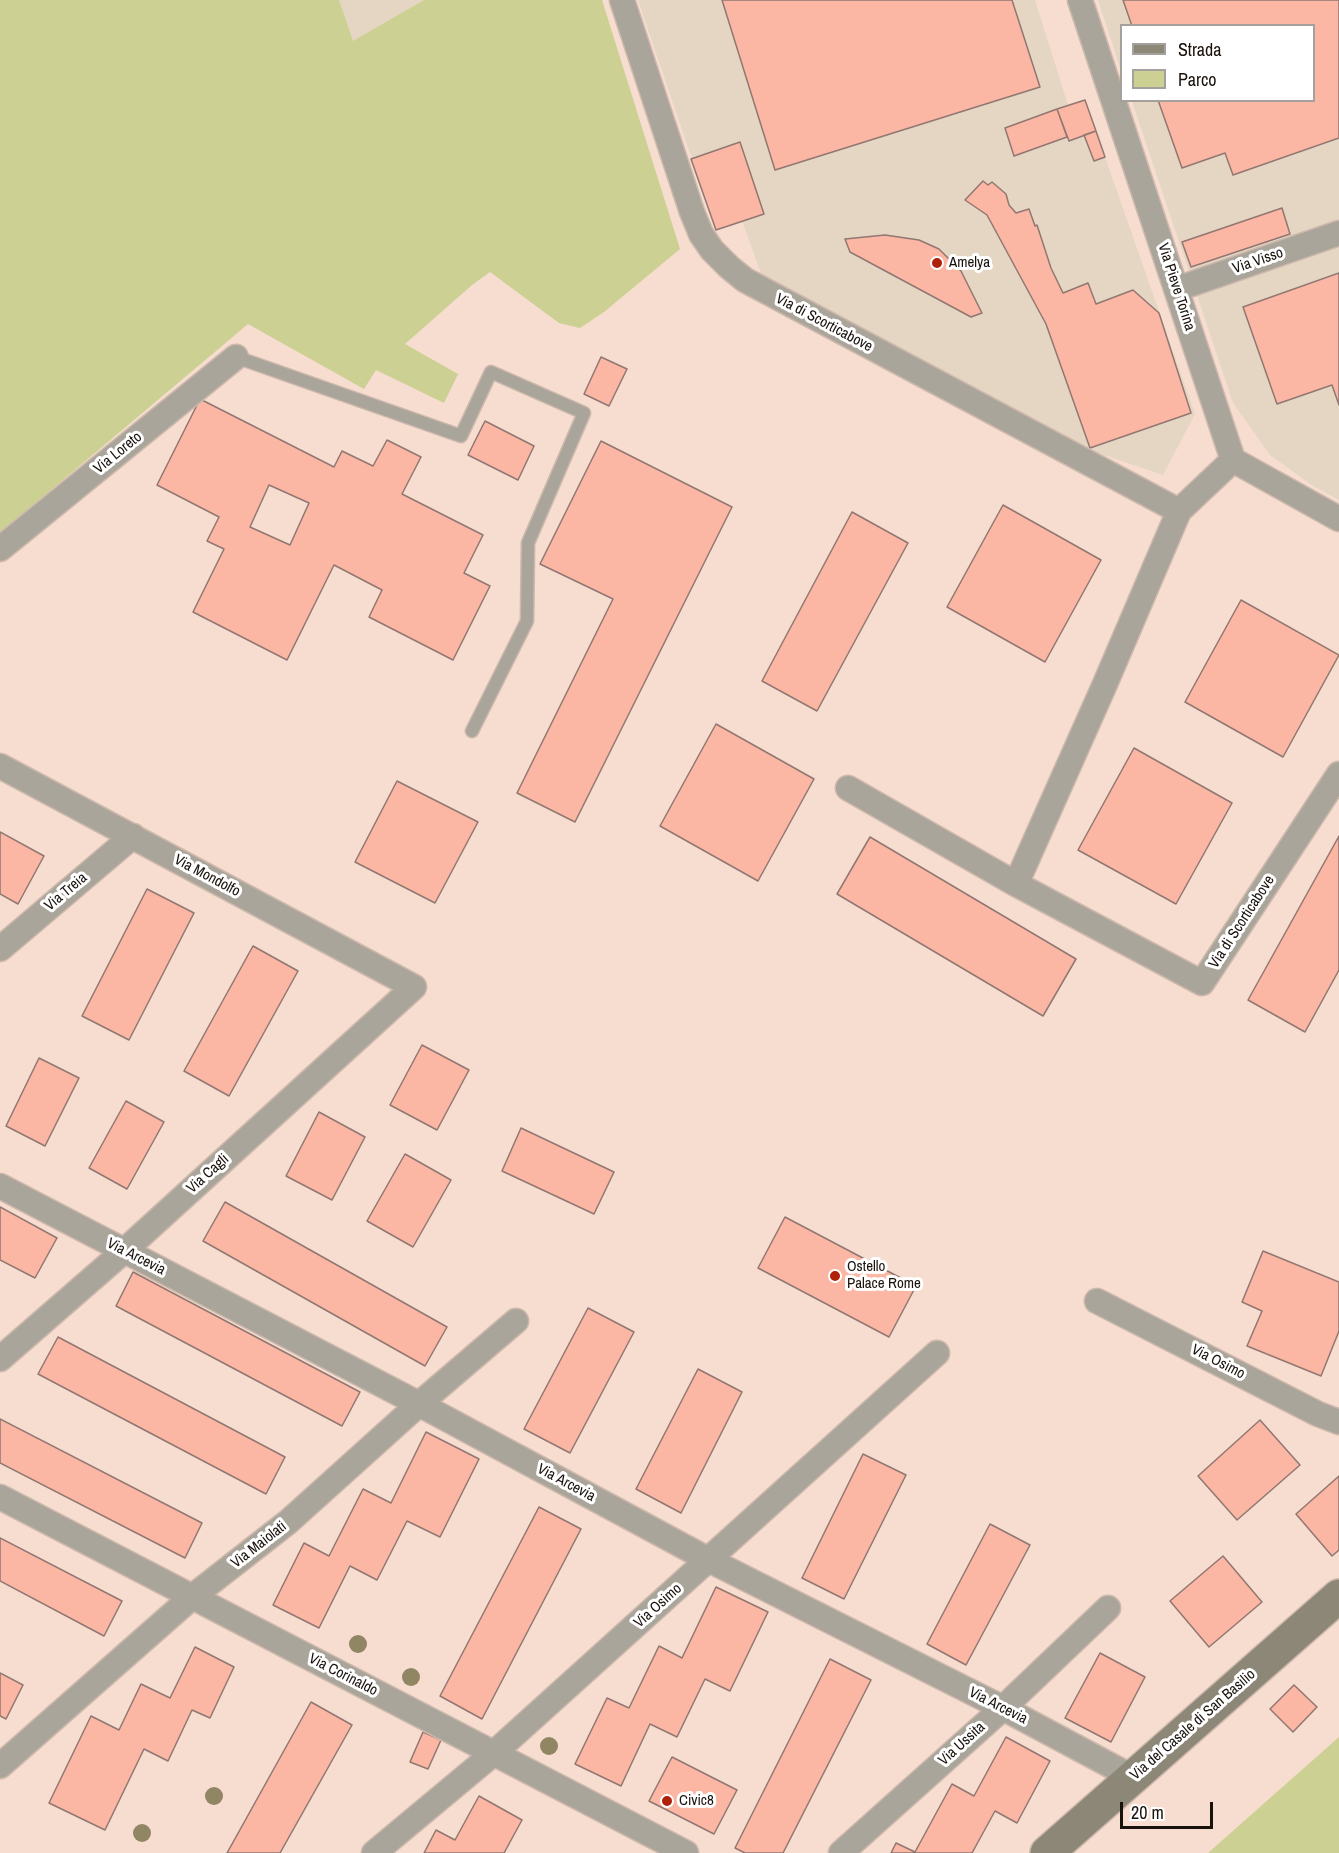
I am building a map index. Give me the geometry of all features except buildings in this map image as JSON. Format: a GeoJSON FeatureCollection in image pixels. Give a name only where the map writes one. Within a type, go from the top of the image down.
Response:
{"type":"FeatureCollection","features":[{"type":"Feature","properties":{"kind":"street","name":"Via di Scorticabove"},"geometry":{"type":"LineString","coordinates":[[622,0],[692,212],[701,234],[712,250],[729,267],[755,286],[1179,511]]}},
{"type":"Feature","properties":{"kind":"street","name":"Via Pieve Torina"},"geometry":{"type":"LineString","coordinates":[[1080,0],[1233,460]]}},
{"type":"Feature","properties":{"kind":"street","name":"Via Visso"},"geometry":{"type":"LineString","coordinates":[[1177,289],[1339,233]]}},
{"type":"Feature","properties":{"kind":"street","name":"Via Loreto"},"geometry":{"type":"LineString","coordinates":[[0,549],[236,357]]}},
{"type":"Feature","properties":{"kind":"street"},"geometry":{"type":"LineString","coordinates":[[1016,884],[1179,511],[1233,460],[1339,519]]}},
{"type":"Feature","properties":{"kind":"street","name":"Via Mondolfo"},"geometry":{"type":"LineString","coordinates":[[0,766],[414,987]]}},
{"type":"Feature","properties":{"kind":"street","name":"Via di Scorticabove"},"geometry":{"type":"LineString","coordinates":[[848,788],[1016,884],[1202,983],[1339,774]]}},
{"type":"Feature","properties":{"kind":"street","name":"Via Treia"},"geometry":{"type":"LineString","coordinates":[[0,949],[133,836]]}},
{"type":"Feature","properties":{"kind":"street","name":"Via Cagli"},"geometry":{"type":"LineString","coordinates":[[0,1359],[124,1251],[414,987]]}},
{"type":"Feature","properties":{"kind":"street","name":"Via Arcevia"},"geometry":{"type":"LineString","coordinates":[[0,1186],[419,1404],[709,1560],[1003,1708],[1134,1778]]}},
{"type":"Feature","properties":{"kind":"street","name":"Via Osimo"},"geometry":{"type":"LineString","coordinates":[[1097,1301],[1318,1414],[1339,1422]]}},
{"type":"Feature","properties":{"kind":"street","name":"Via Maiolati"},"geometry":{"type":"LineString","coordinates":[[0,1766],[192,1598],[288,1522],[419,1404],[516,1322]]}},
{"type":"Feature","properties":{"kind":"street","name":"Via Osimo"},"geometry":{"type":"LineString","coordinates":[[375,1853],[494,1753],[937,1353]]}},
{"type":"Feature","properties":{"kind":"street","name":"Via Corinaldo"},"geometry":{"type":"LineString","coordinates":[[0,1497],[686,1853]]}},
{"type":"Feature","properties":{"kind":"street","name":"Via del Casale di San Basilio"},"geometry":{"type":"LineString","coordinates":[[1047,1853],[1339,1596]]}},
{"type":"Feature","properties":{"kind":"street","name":"Via Ussita"},"geometry":{"type":"LineString","coordinates":[[841,1853],[1003,1708],[1108,1608]]}},
{"type":"Feature","properties":{"kind":"lane"},"geometry":{"type":"LineString","coordinates":[[236,357],[460,436],[492,372],[584,413],[528,543],[527,621],[472,731]]}},
{"type":"Feature","properties":{"kind":"shaded area"},"geometry":{"type":"Polygon","coordinates":[[[339,0],[424,0],[353,42],[339,0]]]}},
{"type":"Feature","properties":{"kind":"shaded area"},"geometry":{"type":"Polygon","coordinates":[[[638,0],[1035,0],[1068,105],[1085,100],[1195,414],[1163,475],[1092,451],[1039,428],[762,276],[742,221],[716,230],[638,0]]]}},
{"type":"Feature","properties":{"kind":"shaded area"},"geometry":{"type":"Polygon","coordinates":[[[1098,0],[1339,0],[1339,500],[1313,486],[1270,455],[1233,403],[1132,102],[1315,102],[1315,24],[1120,24],[1120,67],[1098,0]]]}},
{"type":"Feature","properties":{"kind":"green space"},"geometry":{"type":"Polygon","coordinates":[[[0,0],[339,0],[353,41],[424,0],[602,0],[680,249],[604,312],[580,328],[559,323],[490,272],[405,344],[458,374],[444,403],[376,370],[364,389],[248,324],[0,533],[0,0]]]}},
{"type":"Feature","properties":{"kind":"green space"},"geometry":{"type":"Polygon","coordinates":[[[1339,1737],[1339,1853],[1208,1853],[1339,1737]]]}},
{"type":"Feature","properties":{"kind":"place","name":"Amelya"},"geometry":{"type":"Point","coordinates":[937,263]}},
{"type":"Feature","properties":{"kind":"place","name":"Ostello Palace Rome"},"geometry":{"type":"Point","coordinates":[835,1276]}},
{"type":"Feature","properties":{"kind":"place","name":"Civic8"},"geometry":{"type":"Point","coordinates":[667,1801]}}]}
